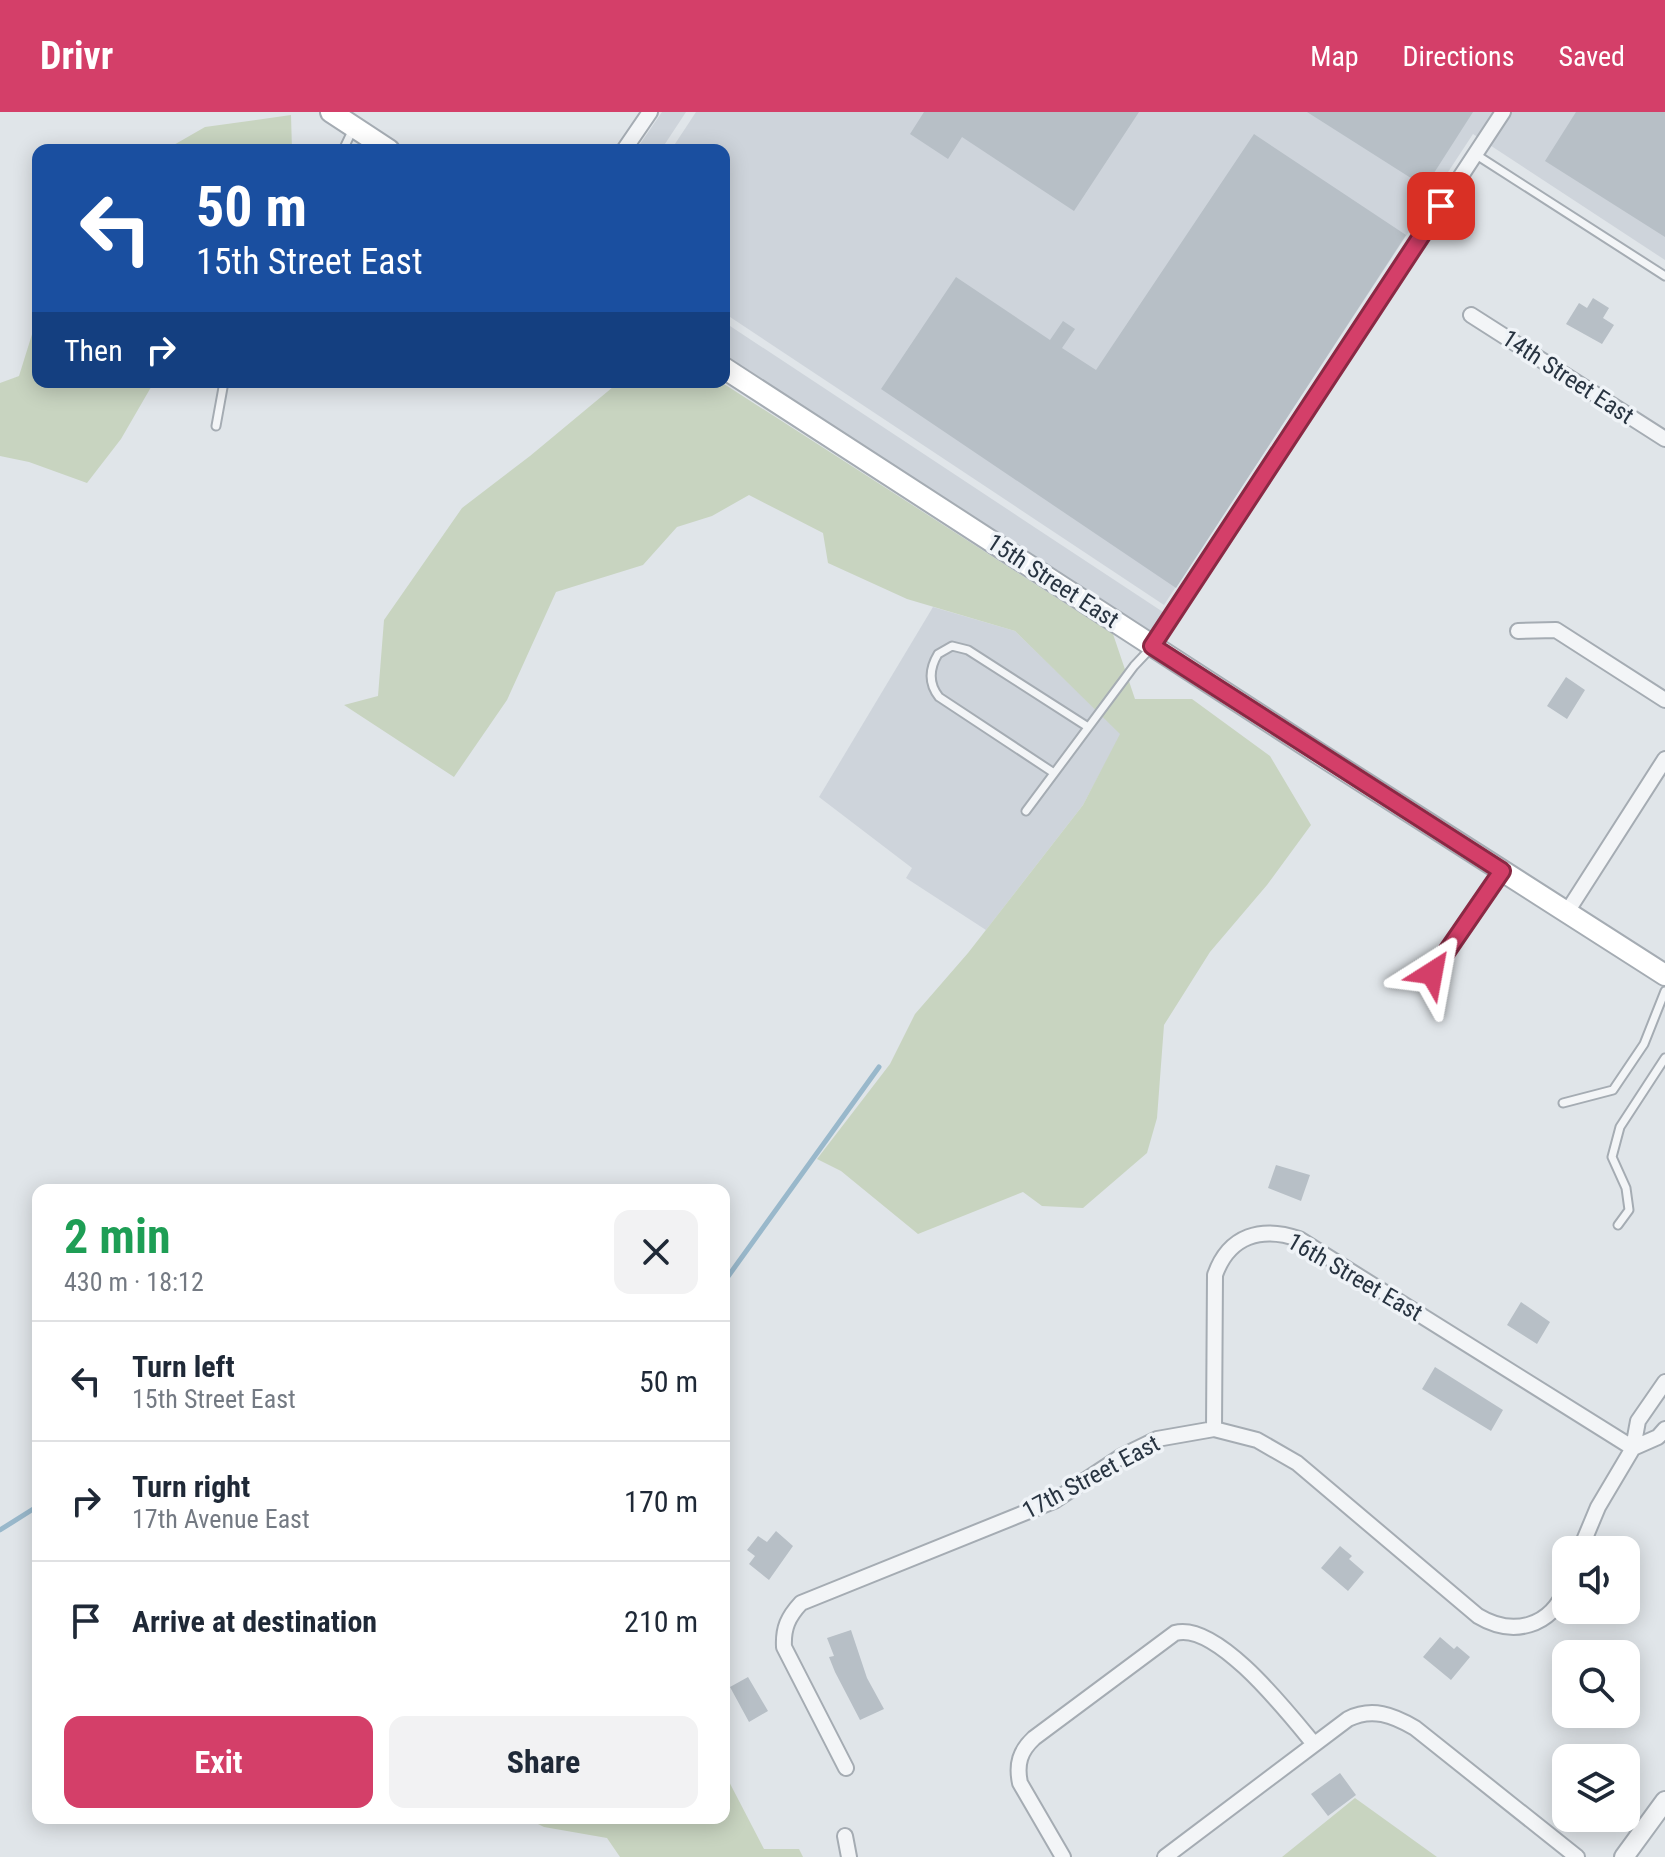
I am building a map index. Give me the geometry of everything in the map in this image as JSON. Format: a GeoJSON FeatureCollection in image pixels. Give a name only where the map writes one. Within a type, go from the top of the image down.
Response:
{"type":"FeatureCollection","features":[{"type":"Feature","properties":{"kind":"main road"},"geometry":{"type":"LineString","coordinates":[[331,112],[353,121],[382,144]]}},
{"type":"Feature","properties":{"kind":"main road","name":"15th Street East"},"geometry":{"type":"LineString","coordinates":[[730,372],[1665,975]]}},
{"type":"Feature","properties":{"kind":"street"},"geometry":{"type":"LineString","coordinates":[[628,144],[650,112]]}},
{"type":"Feature","properties":{"kind":"street"},"geometry":{"type":"LineString","coordinates":[[1152,646],[1503,112]]}},
{"type":"Feature","properties":{"kind":"street","name":"14th Street East"},"geometry":{"type":"LineString","coordinates":[[1471,315],[1665,439]]}},
{"type":"Feature","properties":{"kind":"street"},"geometry":{"type":"LineString","coordinates":[[1518,631],[1556,630],[1665,700]]}},
{"type":"Feature","properties":{"kind":"street"},"geometry":{"type":"LineString","coordinates":[[1567,912],[1665,759]]}},
{"type":"Feature","properties":{"kind":"street","name":"16th Street East"},"geometry":{"type":"LineString","coordinates":[[1214,1429],[1215,1275],[1227,1253],[1240,1241],[1275,1232],[1299,1239],[1633,1448]]}},
{"type":"Feature","properties":{"kind":"street"},"geometry":{"type":"LineString","coordinates":[[1586,1536],[1598,1507],[1633,1448],[1638,1421],[1665,1382]]}},
{"type":"Feature","properties":{"kind":"street","name":"17th Street East"},"geometry":{"type":"LineString","coordinates":[[846,1768],[784,1647],[785,1626],[791,1613],[801,1603],[1054,1501],[1141,1445],[1186,1433],[1214,1429],[1257,1440],[1283,1453],[1478,1616],[1492,1624],[1517,1628],[1528,1626],[1552,1610]]}},
{"type":"Feature","properties":{"kind":"street"},"geometry":{"type":"LineString","coordinates":[[1633,1448],[1658,1437],[1665,1429]]}},
{"type":"Feature","properties":{"kind":"street"},"geometry":{"type":"LineString","coordinates":[[1063,1857],[1020,1783],[1018,1760],[1034,1738],[1175,1633],[1190,1631],[1213,1641],[1270,1690],[1314,1744]]}},
{"type":"Feature","properties":{"kind":"street"},"geometry":{"type":"LineString","coordinates":[[1165,1857],[1355,1715],[1372,1712],[1399,1718],[1577,1857]]}},
{"type":"Feature","properties":{"kind":"street"},"geometry":{"type":"LineString","coordinates":[[1624,1857],[1665,1801]]}},
{"type":"Feature","properties":{"kind":"street"},"geometry":{"type":"LineString","coordinates":[[845,1836],[849,1857]]}},
{"type":"Feature","properties":{"kind":"lane"},"geometry":{"type":"LineString","coordinates":[[345,144],[353,121]]}},
{"type":"Feature","properties":{"kind":"lane"},"geometry":{"type":"LineString","coordinates":[[1475,154],[1665,276]]}},
{"type":"Feature","properties":{"kind":"lane"},"geometry":{"type":"LineString","coordinates":[[216,426],[223,388]]}},
{"type":"Feature","properties":{"kind":"lane"},"geometry":{"type":"LineString","coordinates":[[1054,773],[939,697],[930,677],[938,654],[952,646],[968,650],[1088,727]]}},
{"type":"Feature","properties":{"kind":"lane"},"geometry":{"type":"LineString","coordinates":[[1026,811],[1152,646]]}},
{"type":"Feature","properties":{"kind":"lane"},"geometry":{"type":"LineString","coordinates":[[1432,973],[1502,871]]}},
{"type":"Feature","properties":{"kind":"lane"},"geometry":{"type":"LineString","coordinates":[[1563,1103],[1613,1090],[1644,1044],[1665,991]]}},
{"type":"Feature","properties":{"kind":"lane"},"geometry":{"type":"LineString","coordinates":[[1618,1225],[1629,1210],[1626,1188],[1612,1157],[1620,1127],[1665,1058]]}},
{"type":"Feature","properties":{"kind":"shaded area"},"geometry":{"type":"Polygon","coordinates":[[[662,112],[686,112],[665,144],[640,144],[662,112]]]}},
{"type":"Feature","properties":{"kind":"shaded area"},"geometry":{"type":"Polygon","coordinates":[[[696,112],[1665,112],[1665,260],[1473,134],[1164,605],[730,317],[730,144],[675,144],[696,112]]]}},
{"type":"Feature","properties":{"kind":"shaded area"},"geometry":{"type":"Polygon","coordinates":[[[730,326],[1163,612],[1149,634],[730,362],[730,326]]]}},
{"type":"Feature","properties":{"kind":"shaded area"},"geometry":{"type":"Polygon","coordinates":[[[933,607],[1015,631],[1121,734],[1083,805],[986,930],[906,878],[912,868],[819,797],[933,607]]]}},
{"type":"Feature","properties":{"kind":"green space"},"geometry":{"type":"Polygon","coordinates":[[[291,115],[292,144],[175,144],[205,127],[291,115]]]}},
{"type":"Feature","properties":{"kind":"green space"},"geometry":{"type":"Polygon","coordinates":[[[32,334],[32,388],[151,388],[121,439],[87,483],[29,462],[0,456],[0,383],[19,376],[32,334]]]}},
{"type":"Feature","properties":{"kind":"green space"},"geometry":{"type":"Polygon","coordinates":[[[612,388],[730,388],[1113,634],[1135,699],[1192,699],[1270,756],[1311,825],[1267,885],[1210,952],[1164,1025],[1157,1118],[1147,1153],[1083,1208],[1042,1206],[1023,1192],[918,1234],[841,1171],[817,1159],[890,1064],[915,1014],[968,953],[1083,805],[1120,734],[1015,631],[907,599],[828,563],[823,533],[749,495],[712,516],[677,527],[643,565],[556,592],[507,700],[454,777],[344,705],[378,696],[384,620],[462,508],[612,388]]]}},
{"type":"Feature","properties":{"kind":"green space"},"geometry":{"type":"Polygon","coordinates":[[[730,1784],[764,1849],[799,1849],[803,1857],[620,1857],[607,1838],[538,1824],[730,1824],[730,1784]]]}},
{"type":"Feature","properties":{"kind":"green space"},"geometry":{"type":"Polygon","coordinates":[[[1355,1798],[1437,1857],[1282,1857],[1355,1798]]]}},
{"type":"Feature","properties":{"kind":"building"},"geometry":{"type":"Polygon","coordinates":[[[924,112],[1139,112],[1074,211],[962,137],[948,159],[910,134],[924,112]]]}},
{"type":"Feature","properties":{"kind":"building"},"geometry":{"type":"Polygon","coordinates":[[[1307,112],[1473,112],[1425,187],[1307,112]]]}},
{"type":"Feature","properties":{"kind":"building"},"geometry":{"type":"Polygon","coordinates":[[[1576,112],[1665,112],[1665,237],[1545,161],[1576,112]]]}},
{"type":"Feature","properties":{"kind":"building"},"geometry":{"type":"Polygon","coordinates":[[[1254,134],[1406,235],[1176,588],[881,389],[956,277],[1050,340],[1063,321],[1075,329],[1062,348],[1096,370],[1254,134]]]}},
{"type":"Feature","properties":{"kind":"building"},"geometry":{"type":"Polygon","coordinates":[[[1593,298],[1609,308],[1603,318],[1614,325],[1602,344],[1566,324],[1579,303],[1587,308],[1593,298]]]}},
{"type":"Feature","properties":{"kind":"building"},"geometry":{"type":"Polygon","coordinates":[[[1566,677],[1585,690],[1567,719],[1547,706],[1566,677]]]}},
{"type":"Feature","properties":{"kind":"building"},"geometry":{"type":"Polygon","coordinates":[[[1276,1165],[1310,1175],[1301,1201],[1268,1188],[1276,1165]]]}},
{"type":"Feature","properties":{"kind":"building"},"geometry":{"type":"Polygon","coordinates":[[[1521,1302],[1550,1322],[1537,1344],[1507,1325],[1521,1302]]]}},
{"type":"Feature","properties":{"kind":"building"},"geometry":{"type":"Polygon","coordinates":[[[1435,1367],[1503,1410],[1491,1431],[1422,1389],[1435,1367]]]}},
{"type":"Feature","properties":{"kind":"building"},"geometry":{"type":"Polygon","coordinates":[[[776,1531],[793,1546],[769,1580],[749,1564],[755,1556],[747,1550],[758,1536],[767,1542],[776,1531]]]}},
{"type":"Feature","properties":{"kind":"building"},"geometry":{"type":"Polygon","coordinates":[[[1340,1546],[1364,1572],[1348,1591],[1321,1568],[1340,1546]]]}},
{"type":"Feature","properties":{"kind":"building"},"geometry":{"type":"Polygon","coordinates":[[[851,1630],[867,1678],[884,1709],[860,1720],[835,1672],[829,1657],[834,1656],[827,1638],[851,1630]]]}},
{"type":"Feature","properties":{"kind":"building"},"geometry":{"type":"Polygon","coordinates":[[[1440,1637],[1470,1657],[1451,1680],[1423,1657],[1440,1637]]]}},
{"type":"Feature","properties":{"kind":"building"},"geometry":{"type":"Polygon","coordinates":[[[748,1677],[768,1711],[749,1722],[730,1687],[748,1677]]]}},
{"type":"Feature","properties":{"kind":"building"},"geometry":{"type":"Polygon","coordinates":[[[1340,1773],[1356,1795],[1328,1816],[1311,1794],[1340,1773]]]}},
{"type":"Feature","properties":{"kind":"waterway"},"geometry":{"type":"LineString","coordinates":[[730,1274],[879,1067]]}},
{"type":"Feature","properties":{"kind":"waterway"},"geometry":{"type":"LineString","coordinates":[[0,1530],[32,1510]]}},
{"type":"Feature","properties":{"kind":"route"},"geometry":{"type":"LineString","coordinates":[[1432,973],[1502,871],[1152,646],[1441,206]]}}]}
